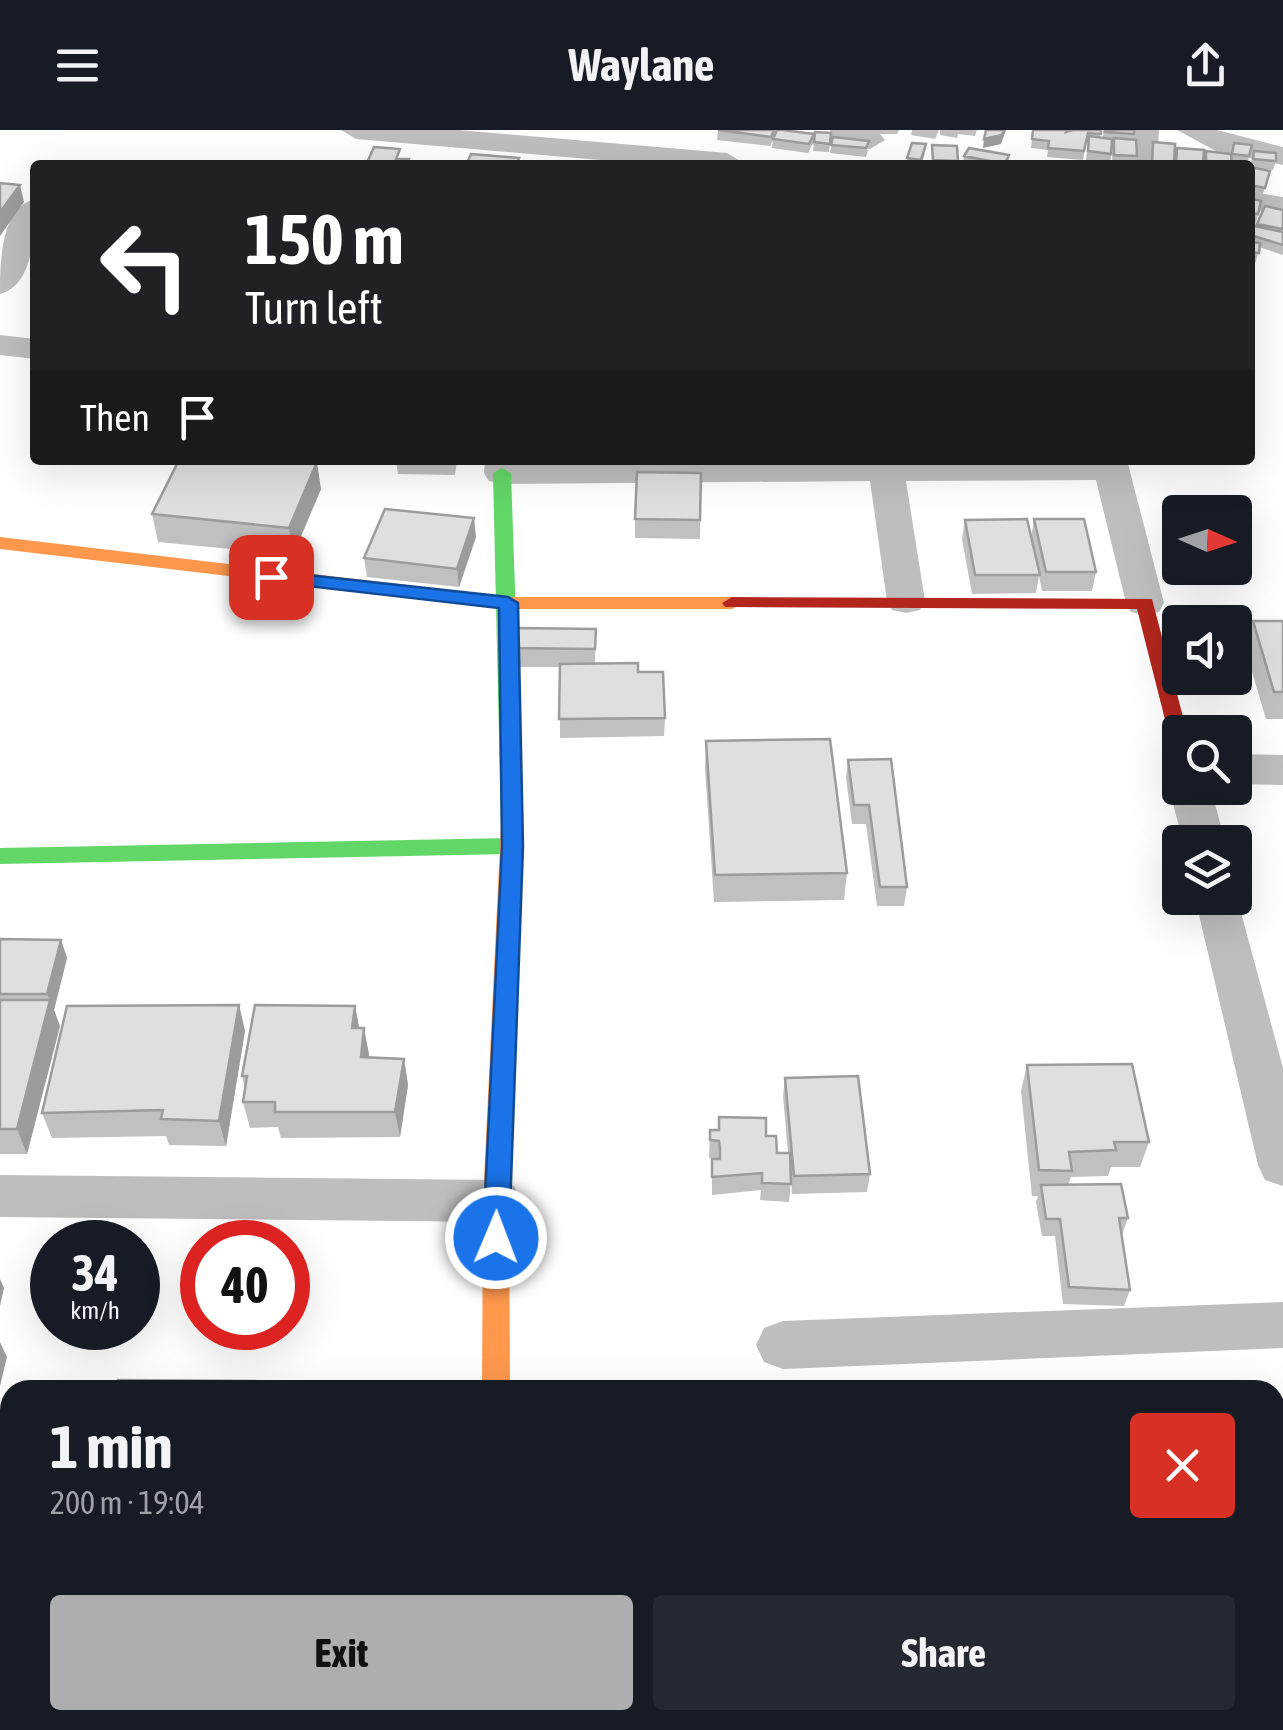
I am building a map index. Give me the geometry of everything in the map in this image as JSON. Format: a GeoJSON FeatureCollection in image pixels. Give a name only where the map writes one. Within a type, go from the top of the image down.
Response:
{"type":"FeatureCollection","features":[{"type":"Feature","properties":{"kind":"street"},"geometry":{"type":"LineString","coordinates":[[356,130],[704,160]]}},
{"type":"Feature","properties":{"kind":"street"},"geometry":{"type":"LineString","coordinates":[[742,130],[870,140]]}},
{"type":"Feature","properties":{"kind":"street"},"geometry":{"type":"LineString","coordinates":[[1142,160],[1144,130]]}},
{"type":"Feature","properties":{"kind":"street"},"geometry":{"type":"LineString","coordinates":[[1192,130],[1226,145],[1283,156]]}},
{"type":"Feature","properties":{"kind":"street"},"geometry":{"type":"LineString","coordinates":[[0,284],[8,247],[29,194]]}},
{"type":"Feature","properties":{"kind":"street"},"geometry":{"type":"LineString","coordinates":[[1255,201],[1283,206]]}},
{"type":"Feature","properties":{"kind":"street"},"geometry":{"type":"LineString","coordinates":[[0,345],[30,348]]}},
{"type":"Feature","properties":{"kind":"street"},"geometry":{"type":"LineString","coordinates":[[496,1380],[496,1201],[512,846],[502,467],[1110,465],[1172,715]]}},
{"type":"Feature","properties":{"kind":"street"},"geometry":{"type":"LineString","coordinates":[[886,466],[906,601]]}},
{"type":"Feature","properties":{"kind":"street"},"geometry":{"type":"LineString","coordinates":[[0,543],[508,603],[1144,603]]}},
{"type":"Feature","properties":{"kind":"street"},"geometry":{"type":"LineString","coordinates":[[1252,769],[1283,770]]}},
{"type":"Feature","properties":{"kind":"street"},"geometry":{"type":"LineString","coordinates":[[0,856],[512,846]]}},
{"type":"Feature","properties":{"kind":"street"},"geometry":{"type":"LineString","coordinates":[[1222,915],[1283,1165]]}},
{"type":"Feature","properties":{"kind":"street"},"geometry":{"type":"LineString","coordinates":[[0,1196],[496,1201]]}},
{"type":"Feature","properties":{"kind":"street"},"geometry":{"type":"LineString","coordinates":[[783,1345],[1283,1325]]}},
{"type":"Feature","properties":{"kind":"building"},"geometry":{"type":"Polygon","coordinates":[[[718,130],[774,130],[771,137],[718,130]]]}},
{"type":"Feature","properties":{"kind":"building"},"geometry":{"type":"Polygon","coordinates":[[[777,130],[814,134],[809,144],[773,139],[777,130]]]}},
{"type":"Feature","properties":{"kind":"building"},"geometry":{"type":"Polygon","coordinates":[[[986,130],[1004,130],[1002,135],[984,139],[986,130]]]}},
{"type":"Feature","properties":{"kind":"building"},"geometry":{"type":"Polygon","coordinates":[[[1033,130],[1101,130],[1101,134],[1088,133],[1084,151],[1048,148],[1049,141],[1032,139],[1033,130]]]}},
{"type":"Feature","properties":{"kind":"building"},"geometry":{"type":"Polygon","coordinates":[[[1134,130],[1134,134],[1105,132],[1134,130]]]}},
{"type":"Feature","properties":{"kind":"building"},"geometry":{"type":"Polygon","coordinates":[[[815,132],[831,133],[830,144],[814,142],[815,132]]]}},
{"type":"Feature","properties":{"kind":"building"},"geometry":{"type":"Polygon","coordinates":[[[1089,136],[1112,139],[1111,154],[1088,151],[1089,136]]]}},
{"type":"Feature","properties":{"kind":"building"},"geometry":{"type":"Polygon","coordinates":[[[833,137],[869,141],[866,148],[831,145],[833,137]]]}},
{"type":"Feature","properties":{"kind":"building"},"geometry":{"type":"Polygon","coordinates":[[[1114,138],[1136,140],[1137,156],[1114,155],[1114,138]]]}},
{"type":"Feature","properties":{"kind":"building"},"geometry":{"type":"Polygon","coordinates":[[[1153,142],[1175,144],[1174,160],[1152,160],[1153,142]]]}},
{"type":"Feature","properties":{"kind":"building"},"geometry":{"type":"Polygon","coordinates":[[[912,143],[926,144],[921,160],[907,158],[912,143]]]}},
{"type":"Feature","properties":{"kind":"building"},"geometry":{"type":"Polygon","coordinates":[[[1234,143],[1252,145],[1249,156],[1232,154],[1234,143]]]}},
{"type":"Feature","properties":{"kind":"building"},"geometry":{"type":"Polygon","coordinates":[[[932,145],[957,146],[958,160],[933,160],[932,145]]]}},
{"type":"Feature","properties":{"kind":"building"},"geometry":{"type":"Polygon","coordinates":[[[374,147],[400,149],[396,159],[409,159],[409,160],[368,160],[374,147]]]}},
{"type":"Feature","properties":{"kind":"building"},"geometry":{"type":"Polygon","coordinates":[[[969,148],[1009,155],[1007,160],[964,156],[969,148]]]}},
{"type":"Feature","properties":{"kind":"building"},"geometry":{"type":"Polygon","coordinates":[[[1177,148],[1204,150],[1203,160],[1176,160],[1177,148]]]}},
{"type":"Feature","properties":{"kind":"building"},"geometry":{"type":"Polygon","coordinates":[[[1206,151],[1231,154],[1232,160],[1206,160],[1206,151]]]}},
{"type":"Feature","properties":{"kind":"building"},"geometry":{"type":"Polygon","coordinates":[[[1254,151],[1276,153],[1276,161],[1253,159],[1254,151]]]}},
{"type":"Feature","properties":{"kind":"building"},"geometry":{"type":"Polygon","coordinates":[[[471,154],[519,158],[518,160],[468,160],[471,154]]]}},
{"type":"Feature","properties":{"kind":"building"},"geometry":{"type":"Polygon","coordinates":[[[1255,168],[1270,171],[1265,188],[1255,186],[1255,168]]]}},
{"type":"Feature","properties":{"kind":"building"},"geometry":{"type":"Polygon","coordinates":[[[0,183],[20,185],[0,212],[0,183]]]}},
{"type":"Feature","properties":{"kind":"building"},"geometry":{"type":"Polygon","coordinates":[[[1255,199],[1261,201],[1255,214],[1255,199]]]}},
{"type":"Feature","properties":{"kind":"building"},"geometry":{"type":"Polygon","coordinates":[[[1265,206],[1283,210],[1283,229],[1257,224],[1265,206]]]}},
{"type":"Feature","properties":{"kind":"building"},"geometry":{"type":"Polygon","coordinates":[[[1255,226],[1283,232],[1283,245],[1255,237],[1255,226]]]}},
{"type":"Feature","properties":{"kind":"building"},"geometry":{"type":"Polygon","coordinates":[[[176,465],[316,465],[289,528],[152,514],[176,465]]]}},
{"type":"Feature","properties":{"kind":"building"},"geometry":{"type":"Polygon","coordinates":[[[637,472],[701,473],[700,520],[635,519],[637,472]]]}},
{"type":"Feature","properties":{"kind":"building"},"geometry":{"type":"Polygon","coordinates":[[[385,509],[474,518],[457,569],[364,558],[385,509]]]}},
{"type":"Feature","properties":{"kind":"building"},"geometry":{"type":"Polygon","coordinates":[[[1027,519],[1040,575],[975,575],[965,520],[1027,519]]]}},
{"type":"Feature","properties":{"kind":"building"},"geometry":{"type":"Polygon","coordinates":[[[1034,519],[1084,519],[1096,572],[1046,572],[1034,519]]]}},
{"type":"Feature","properties":{"kind":"building"},"geometry":{"type":"Polygon","coordinates":[[[1253,621],[1283,621],[1283,692],[1274,692],[1253,621]]]}},
{"type":"Feature","properties":{"kind":"building"},"geometry":{"type":"Polygon","coordinates":[[[516,628],[596,629],[595,649],[514,648],[516,628]]]}},
{"type":"Feature","properties":{"kind":"building"},"geometry":{"type":"Polygon","coordinates":[[[638,663],[638,672],[663,672],[665,718],[559,719],[560,664],[638,663]]]}},
{"type":"Feature","properties":{"kind":"building"},"geometry":{"type":"Polygon","coordinates":[[[830,739],[847,873],[715,875],[706,741],[830,739]]]}},
{"type":"Feature","properties":{"kind":"building"},"geometry":{"type":"Polygon","coordinates":[[[891,759],[907,887],[880,887],[869,805],[854,805],[848,760],[891,759]]]}},
{"type":"Feature","properties":{"kind":"building"},"geometry":{"type":"Polygon","coordinates":[[[0,939],[61,940],[47,994],[0,994],[0,939]]]}},
{"type":"Feature","properties":{"kind":"building"},"geometry":{"type":"Polygon","coordinates":[[[0,1000],[50,1000],[17,1129],[0,1129],[0,1000]]]}},
{"type":"Feature","properties":{"kind":"building"},"geometry":{"type":"Polygon","coordinates":[[[239,1005],[219,1121],[161,1119],[163,1110],[42,1113],[67,1006],[239,1005]]]}},
{"type":"Feature","properties":{"kind":"building"},"geometry":{"type":"Polygon","coordinates":[[[255,1005],[355,1006],[352,1028],[364,1028],[361,1057],[404,1059],[395,1112],[275,1112],[275,1102],[243,1102],[247,1076],[242,1076],[255,1005]]]}},
{"type":"Feature","properties":{"kind":"building"},"geometry":{"type":"Polygon","coordinates":[[[1132,1064],[1149,1142],[1114,1142],[1116,1150],[1069,1152],[1072,1171],[1039,1170],[1027,1065],[1132,1064]]]}},
{"type":"Feature","properties":{"kind":"building"},"geometry":{"type":"Polygon","coordinates":[[[858,1076],[870,1174],[794,1176],[785,1078],[858,1076]]]}},
{"type":"Feature","properties":{"kind":"building"},"geometry":{"type":"Polygon","coordinates":[[[719,1117],[766,1118],[766,1136],[776,1136],[777,1153],[790,1153],[791,1184],[762,1183],[762,1173],[712,1177],[712,1159],[720,1159],[720,1149],[719,1141],[710,1140],[710,1130],[719,1130],[719,1117]]]}},
{"type":"Feature","properties":{"kind":"building"},"geometry":{"type":"Polygon","coordinates":[[[1121,1184],[1128,1218],[1119,1218],[1130,1290],[1069,1287],[1060,1219],[1046,1219],[1041,1185],[1121,1184]]]}},
{"type":"Feature","properties":{"kind":"traffic: fast"},"geometry":{"type":"LineString","coordinates":[[502,473],[512,823]]}},
{"type":"Feature","properties":{"kind":"traffic: fast"},"geometry":{"type":"LineString","coordinates":[[0,856],[513,846]]}},
{"type":"Feature","properties":{"kind":"traffic: slow"},"geometry":{"type":"LineString","coordinates":[[0,543],[508,603],[732,603]]}},
{"type":"Feature","properties":{"kind":"traffic: slow"},"geometry":{"type":"LineString","coordinates":[[496,1380],[496,1201],[512,823]]}},
{"type":"Feature","properties":{"kind":"traffic: jam"},"geometry":{"type":"LineString","coordinates":[[732,603],[1145,603],[1172,715]]}},
{"type":"Feature","properties":{"kind":"route"},"geometry":{"type":"LineString","coordinates":[[271,577],[508,603],[512,846],[496,1238]]}}]}
